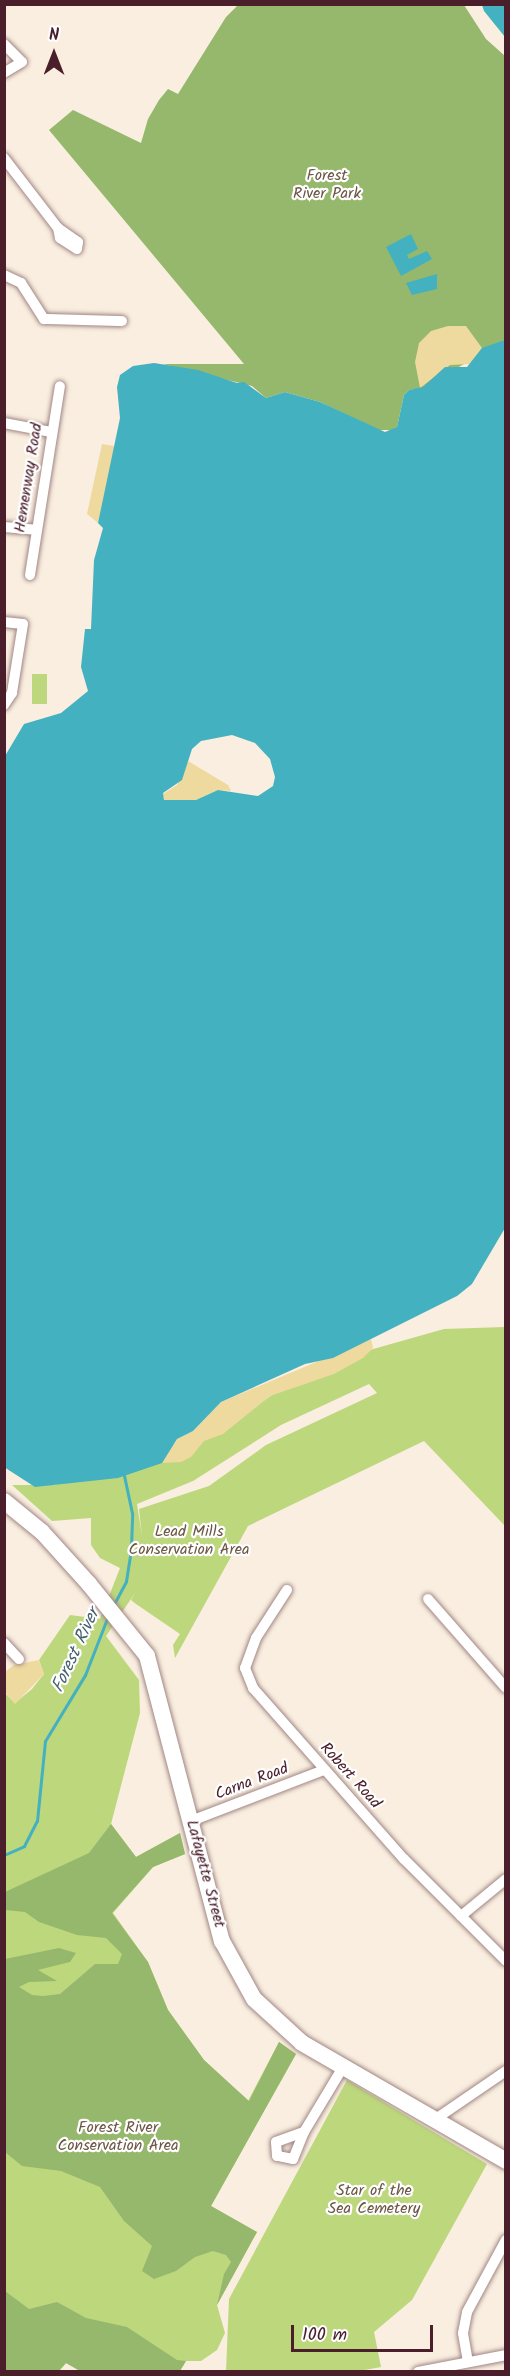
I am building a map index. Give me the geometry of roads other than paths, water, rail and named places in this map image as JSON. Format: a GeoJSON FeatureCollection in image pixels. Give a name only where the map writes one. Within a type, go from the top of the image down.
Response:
{"type":"FeatureCollection","features":[{"type":"Feature","properties":{"kind":"main road","name":"Lafayette Street"},"geometry":{"type":"LineString","coordinates":[[7,1508],[42,1532],[123,1621],[147,1656],[156,1677],[222,1941],[242,1983],[285,2031],[343,2067],[506,2160]]}},
{"type":"Feature","properties":{"kind":"street"},"geometry":{"type":"LineString","coordinates":[[4,44],[22,62],[4,73]]}},
{"type":"Feature","properties":{"kind":"street"},"geometry":{"type":"LineString","coordinates":[[4,158],[57,228]]}},
{"type":"Feature","properties":{"kind":"street"},"geometry":{"type":"LineString","coordinates":[[4,275],[21,283],[44,319],[122,321]]}},
{"type":"Feature","properties":{"kind":"street","name":"Hemenway Road"},"geometry":{"type":"LineString","coordinates":[[30,574],[60,386]]}},
{"type":"Feature","properties":{"kind":"street"},"geometry":{"type":"LineString","coordinates":[[4,423],[51,432]]}},
{"type":"Feature","properties":{"kind":"street"},"geometry":{"type":"LineString","coordinates":[[4,527],[36,531]]}},
{"type":"Feature","properties":{"kind":"street"},"geometry":{"type":"LineString","coordinates":[[4,622],[22,624],[14,685],[4,705]]}},
{"type":"Feature","properties":{"kind":"street","name":"Robert Road"},"geometry":{"type":"LineString","coordinates":[[287,1590],[256,1638],[245,1668],[247,1677],[324,1770],[506,1961]]}},
{"type":"Feature","properties":{"kind":"street"},"geometry":{"type":"LineString","coordinates":[[428,1599],[506,1688]]}},
{"type":"Feature","properties":{"kind":"street"},"geometry":{"type":"LineString","coordinates":[[4,1643],[19,1659]]}},
{"type":"Feature","properties":{"kind":"street","name":"Carna Road"},"geometry":{"type":"LineString","coordinates":[[191,1821],[324,1770]]}},
{"type":"Feature","properties":{"kind":"street"},"geometry":{"type":"LineString","coordinates":[[461,1916],[506,1879]]}},
{"type":"Feature","properties":{"kind":"street"},"geometry":{"type":"LineString","coordinates":[[304,2132],[343,2067]]}},
{"type":"Feature","properties":{"kind":"street"},"geometry":{"type":"LineString","coordinates":[[436,2118],[506,2071]]}},
{"type":"Feature","properties":{"kind":"street"},"geometry":{"type":"LineString","coordinates":[[468,2362],[463,2333],[467,2312],[506,2240]]}},
{"type":"Feature","properties":{"kind":"street"},"geometry":{"type":"LineString","coordinates":[[418,2372],[506,2355]]}},
{"type":"Feature","properties":{"kind":"water"},"geometry":{"type":"Polygon","coordinates":[[[482,5],[505,5],[505,37],[484,11],[482,5]]]}},
{"type":"Feature","properties":{"kind":"water"},"geometry":{"type":"Polygon","coordinates":[[[411,234],[418,249],[407,255],[409,259],[427,251],[432,259],[401,276],[386,247],[411,234]]]}},
{"type":"Feature","properties":{"kind":"water"},"geometry":{"type":"Polygon","coordinates":[[[437,274],[437,289],[412,295],[406,283],[437,274]]]}},
{"type":"Feature","properties":{"kind":"water"},"geometry":{"type":"Polygon","coordinates":[[[505,340],[505,1228],[472,1284],[457,1296],[333,1358],[305,1364],[221,1402],[193,1431],[177,1439],[162,1463],[118,1478],[35,1487],[4,1467],[5,756],[24,724],[61,713],[88,691],[81,667],[85,629],[91,629],[94,560],[103,528],[98,523],[120,418],[117,387],[120,375],[133,366],[154,363],[198,370],[237,383],[244,382],[266,398],[285,392],[320,402],[385,432],[397,427],[404,395],[409,390],[423,387],[445,367],[467,367],[482,348],[505,340]],[[232,735],[201,741],[192,749],[182,780],[163,793],[164,800],[196,800],[218,790],[258,796],[273,786],[275,777],[270,759],[255,743],[232,735]]]}},
{"type":"Feature","properties":{"kind":"waterway","name":"Forest River"},"geometry":{"type":"LineString","coordinates":[[114,1604],[126,1581],[131,1548],[132,1513],[124,1476]]}},
{"type":"Feature","properties":{"kind":"waterway","name":"Forest River"},"geometry":{"type":"LineString","coordinates":[[4,1855],[24,1846],[37,1821],[45,1741],[85,1675],[108,1616]]}},
{"type":"Feature","properties":{"kind":"park label","name":"Forest River Park"},"geometry":{"type":"Point","coordinates":[327,185]}},
{"type":"Feature","properties":{"kind":"park label","name":"Lead Mills Conservation Area"},"geometry":{"type":"Point","coordinates":[189,1541]}},
{"type":"Feature","properties":{"kind":"park label","name":"Forest River Conservation Area"},"geometry":{"type":"Point","coordinates":[118,2137]}},
{"type":"Feature","properties":{"kind":"park label","name":"Star of the Sea Cemetery"},"geometry":{"type":"Point","coordinates":[374,2200]}}]}
